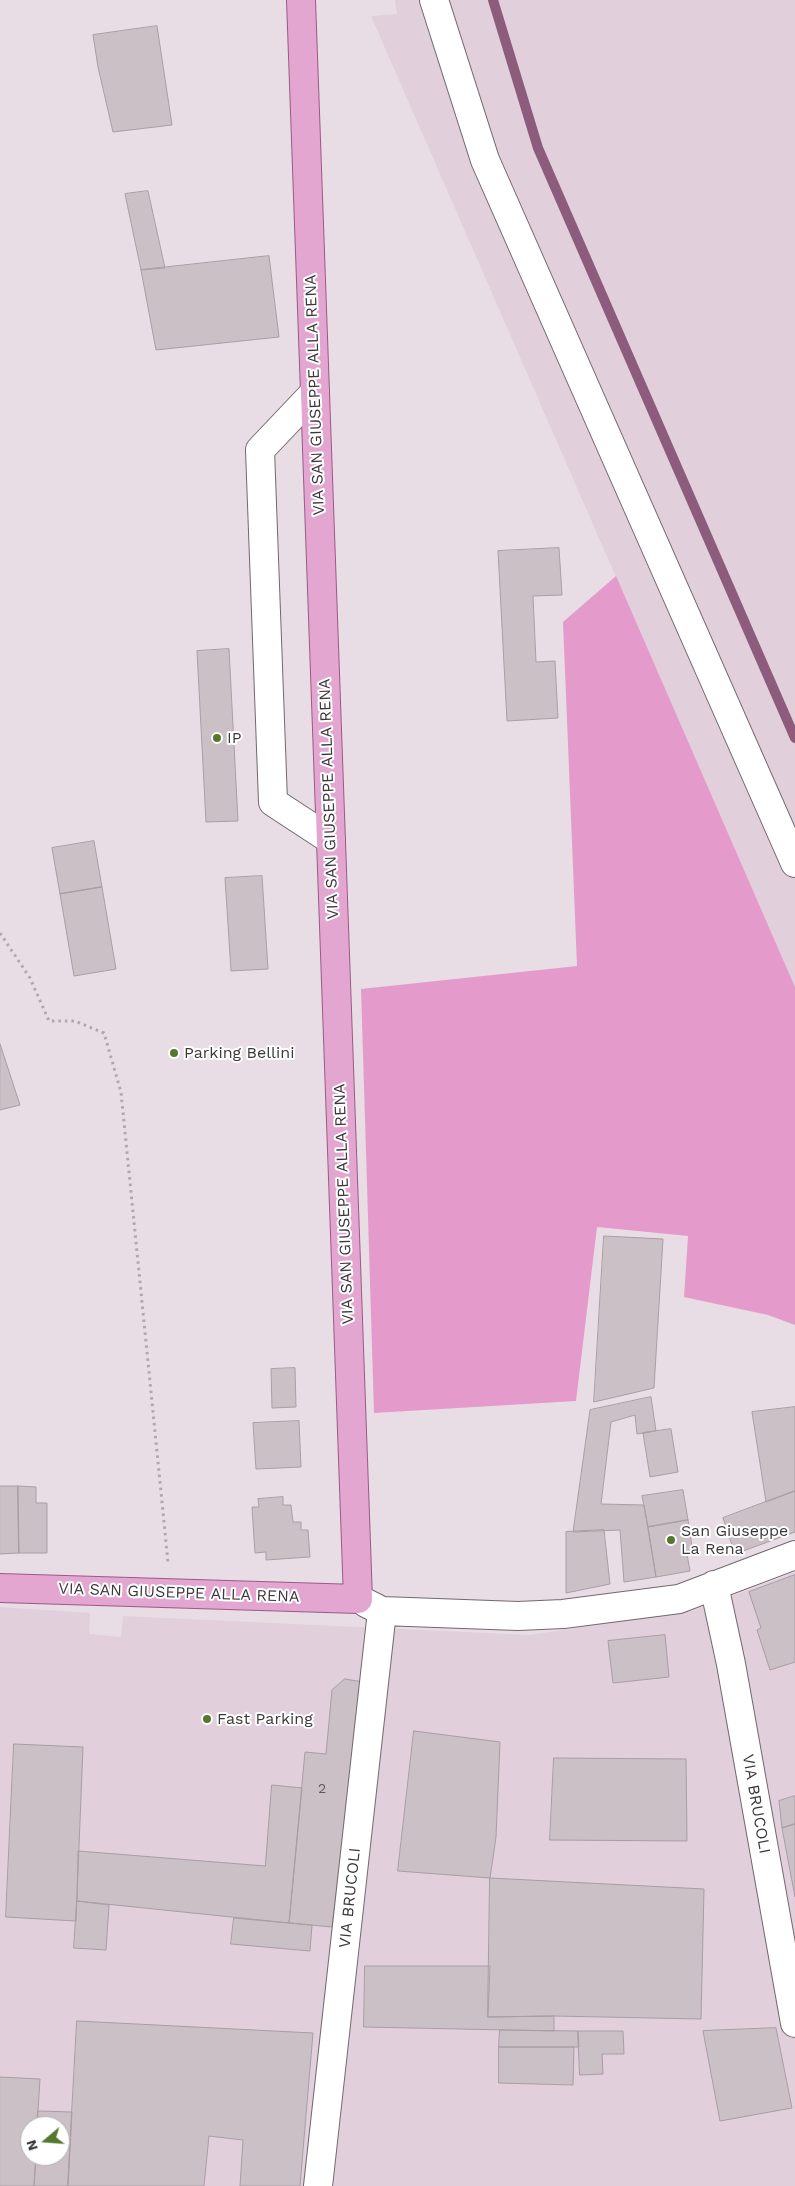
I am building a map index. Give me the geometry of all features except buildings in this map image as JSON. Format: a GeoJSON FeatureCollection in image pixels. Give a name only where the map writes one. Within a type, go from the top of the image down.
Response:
{"type":"FeatureCollection","features":[{"type":"Feature","properties":{"kind":"main road","name":"VIA SAN GIUSEPPE ALLA RENA"},"geometry":{"type":"LineString","coordinates":[[0,1588],[358,1598],[301,0]]}},
{"type":"Feature","properties":{"kind":"street"},"geometry":{"type":"LineString","coordinates":[[434,0],[485,160],[795,863]]}},
{"type":"Feature","properties":{"kind":"street"},"geometry":{"type":"LineString","coordinates":[[315,392],[260,450],[261,479],[274,802],[331,840]]}},
{"type":"Feature","properties":{"kind":"street","name":"VIA SAN GIUSEPPE ALLA RENA"},"geometry":{"type":"LineString","coordinates":[[358,1598],[382,1611],[518,1616],[563,1614],[679,1598],[795,1555]]}},
{"type":"Feature","properties":{"kind":"street","name":"VIA BRUCOLI"},"geometry":{"type":"LineString","coordinates":[[714,1585],[731,1664],[795,2024]]}},
{"type":"Feature","properties":{"kind":"street","name":"VIA BRUCOLI"},"geometry":{"type":"LineString","coordinates":[[318,2186],[382,1611]]}},
{"type":"Feature","properties":{"kind":"path"},"geometry":{"type":"LineString","coordinates":[[0,933],[30,978],[49,1021],[75,1021],[104,1033],[121,1092],[171,1592]]}},
{"type":"Feature","properties":{"kind":"shaded area"},"geometry":{"type":"Polygon","coordinates":[[[395,0],[795,0],[795,987],[371,16],[397,14],[395,0]]]}},
{"type":"Feature","properties":{"kind":"shaded area"},"geometry":{"type":"Polygon","coordinates":[[[616,576],[795,987],[795,1325],[768,1315],[684,1297],[688,1236],[597,1227],[576,1401],[374,1413],[361,989],[577,966],[563,622],[616,576]]]}},
{"type":"Feature","properties":{"kind":"shaded area"},"geometry":{"type":"Polygon","coordinates":[[[795,1572],[795,2186],[0,2186],[0,1607],[90,1613],[89,1634],[121,1637],[123,1616],[529,1635],[693,1611],[795,1572]]]}},
{"type":"Feature","properties":{"kind":"waterway"},"geometry":{"type":"LineString","coordinates":[[493,0],[538,148],[795,738]]}},
{"type":"Feature","properties":{"kind":"place","name":"IP"},"geometry":{"type":"Point","coordinates":[217,738]}},
{"type":"Feature","properties":{"kind":"place","name":"Parking Bellini"},"geometry":{"type":"Point","coordinates":[174,1053]}},
{"type":"Feature","properties":{"kind":"place","name":"San Giuseppe La Rena"},"geometry":{"type":"Point","coordinates":[671,1540]}},
{"type":"Feature","properties":{"kind":"place","name":"Fast Parking"},"geometry":{"type":"Point","coordinates":[207,1719]}}]}
